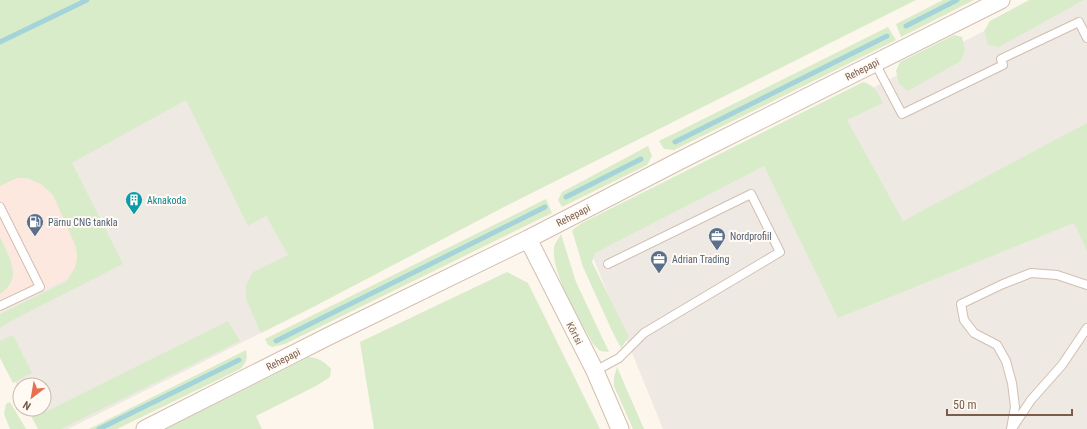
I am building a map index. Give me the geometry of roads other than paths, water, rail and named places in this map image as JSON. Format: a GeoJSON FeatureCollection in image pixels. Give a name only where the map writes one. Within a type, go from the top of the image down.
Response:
{"type":"FeatureCollection","features":[{"type":"Feature","properties":{"kind":"street","name":"Rehepapi"},"geometry":{"type":"LineString","coordinates":[[145,429],[528,239],[688,156],[1001,0]]}},
{"type":"Feature","properties":{"kind":"street","name":"Kõrtsi"},"geometry":{"type":"LineString","coordinates":[[528,239],[595,371],[620,429]]}},
{"type":"Feature","properties":{"kind":"lane"},"geometry":{"type":"LineString","coordinates":[[875,62],[902,114],[1003,65],[1001,59],[1079,22],[1087,38]]}},
{"type":"Feature","properties":{"kind":"lane"},"geometry":{"type":"LineString","coordinates":[[595,371],[619,358],[644,333],[780,252],[751,194],[608,264]]}},
{"type":"Feature","properties":{"kind":"lane"},"geometry":{"type":"LineString","coordinates":[[0,207],[40,286],[0,306]]}},
{"type":"Feature","properties":{"kind":"lane"},"geometry":{"type":"LineString","coordinates":[[1011,429],[1015,407],[1012,383],[1006,361],[997,345],[974,333],[964,320],[961,304],[1003,284],[1032,273],[1057,275],[1087,285]]}},
{"type":"Feature","properties":{"kind":"lane"},"geometry":{"type":"LineString","coordinates":[[1011,429],[1031,400],[1062,365],[1087,328]]}},
{"type":"Feature","properties":{"kind":"waterway"},"geometry":{"type":"LineString","coordinates":[[0,42],[87,0]]}},
{"type":"Feature","properties":{"kind":"waterway"},"geometry":{"type":"LineString","coordinates":[[906,26],[957,0]]}},
{"type":"Feature","properties":{"kind":"waterway"},"geometry":{"type":"LineString","coordinates":[[675,142],[887,36]]}},
{"type":"Feature","properties":{"kind":"waterway"},"geometry":{"type":"LineString","coordinates":[[566,197],[641,159]]}},
{"type":"Feature","properties":{"kind":"waterway"},"geometry":{"type":"LineString","coordinates":[[276,341],[545,207]]}},
{"type":"Feature","properties":{"kind":"waterway"},"geometry":{"type":"LineString","coordinates":[[99,429],[239,360]]}},
{"type":"Feature","properties":{"kind":"place","name":"Aknakoda"},"geometry":{"type":"Point","coordinates":[134,215]}},
{"type":"Feature","properties":{"kind":"place","name":"Pärnu CNG tankla"},"geometry":{"type":"Point","coordinates":[35,237]}},
{"type":"Feature","properties":{"kind":"place","name":"Nordprofiil"},"geometry":{"type":"Point","coordinates":[717,251]}},
{"type":"Feature","properties":{"kind":"place","name":"Adrian Trading"},"geometry":{"type":"Point","coordinates":[659,274]}}]}
